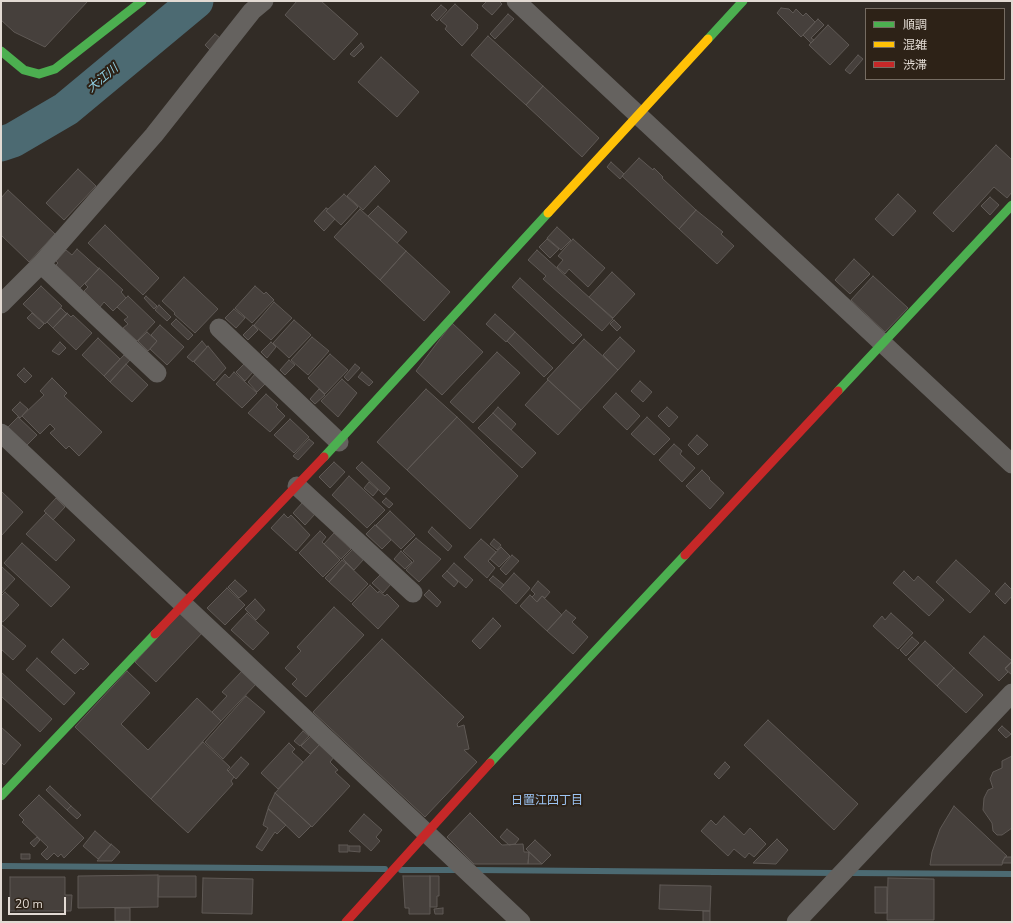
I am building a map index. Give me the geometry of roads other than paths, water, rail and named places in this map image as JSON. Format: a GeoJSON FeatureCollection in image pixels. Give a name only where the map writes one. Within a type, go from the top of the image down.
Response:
{"type":"FeatureCollection","features":[{"type":"Feature","properties":{"kind":"street"},"geometry":{"type":"LineString","coordinates":[[1,50],[24,70],[39,74],[55,69],[142,1]]}},
{"type":"Feature","properties":{"kind":"street"},"geometry":{"type":"LineString","coordinates":[[1,304],[40,264],[154,135],[247,18],[264,1]]}},
{"type":"Feature","properties":{"kind":"street"},"geometry":{"type":"LineString","coordinates":[[516,1],[1012,464]]}},
{"type":"Feature","properties":{"kind":"street"},"geometry":{"type":"LineString","coordinates":[[1,796],[183,604],[298,486],[743,1]]}},
{"type":"Feature","properties":{"kind":"street"},"geometry":{"type":"LineString","coordinates":[[346,922],[426,832],[1012,206]]}},
{"type":"Feature","properties":{"kind":"street"},"geometry":{"type":"LineString","coordinates":[[40,264],[157,373]]}},
{"type":"Feature","properties":{"kind":"street"},"geometry":{"type":"LineString","coordinates":[[219,328],[338,442]]}},
{"type":"Feature","properties":{"kind":"street"},"geometry":{"type":"LineString","coordinates":[[1,434],[521,922]]}},
{"type":"Feature","properties":{"kind":"street"},"geometry":{"type":"LineString","coordinates":[[298,486],[413,593]]}},
{"type":"Feature","properties":{"kind":"street"},"geometry":{"type":"LineString","coordinates":[[796,922],[1012,693]]}},
{"type":"Feature","properties":{"kind":"waterway","name":"大江川"},"geometry":{"type":"LineString","coordinates":[[1,144],[13,140],[66,109],[196,1]]}},
{"type":"Feature","properties":{"kind":"waterway"},"geometry":{"type":"LineString","coordinates":[[1,866],[385,869]]}},
{"type":"Feature","properties":{"kind":"waterway"},"geometry":{"type":"LineString","coordinates":[[401,870],[459,870]]}},
{"type":"Feature","properties":{"kind":"waterway"},"geometry":{"type":"LineString","coordinates":[[473,870],[837,873]]}},
{"type":"Feature","properties":{"kind":"waterway"},"geometry":{"type":"LineString","coordinates":[[849,873],[1012,874]]}},
{"type":"Feature","properties":{"kind":"district","name":"日置江四丁目"},"geometry":{"type":"Point","coordinates":[547,801]}}]}
